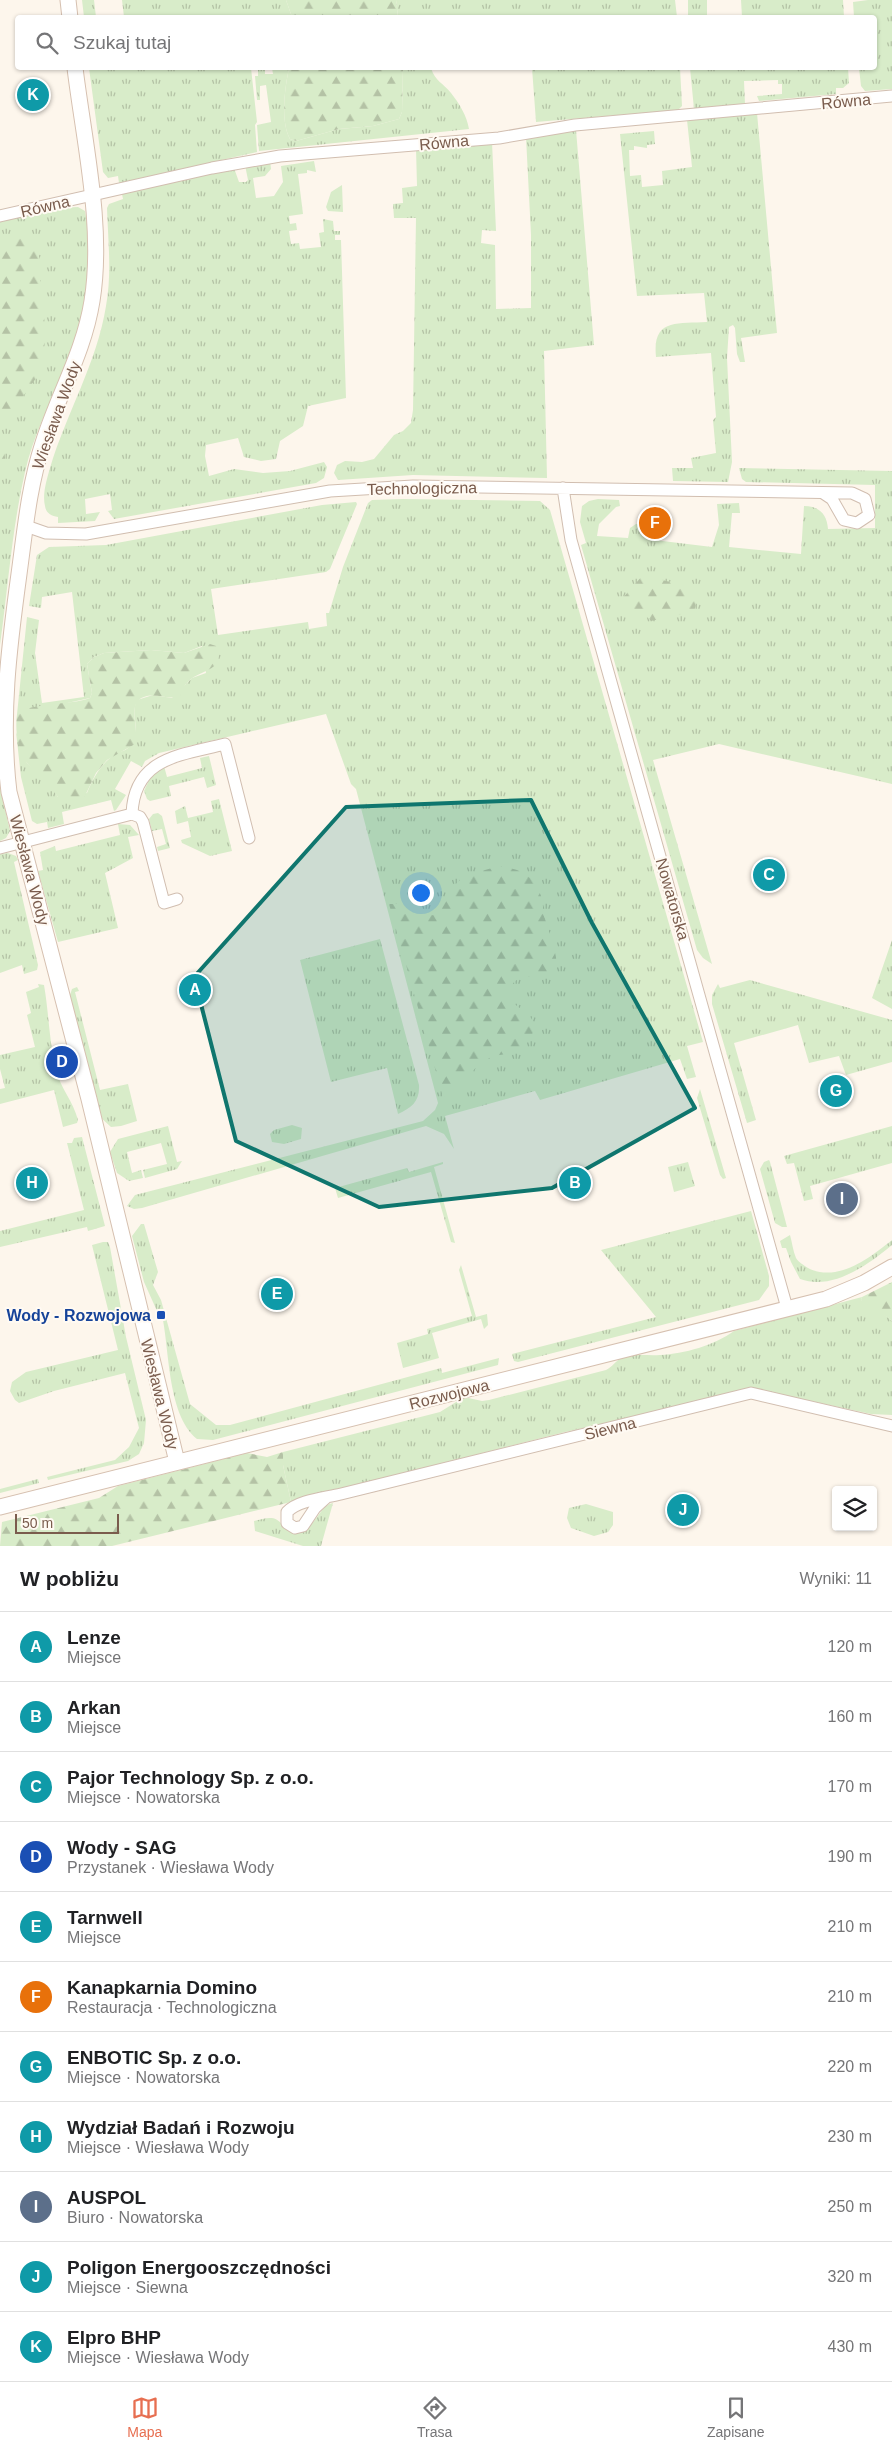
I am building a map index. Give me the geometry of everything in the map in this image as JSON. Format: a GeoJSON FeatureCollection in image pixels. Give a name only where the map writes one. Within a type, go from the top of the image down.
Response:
{"type":"FeatureCollection","features":[{"type":"Feature","properties":{"kind":"street"},"geometry":{"type":"LineString","coordinates":[[68,0],[70,15]]}},
{"type":"Feature","properties":{"kind":"street","name":"Wiesława Wody"},"geometry":{"type":"LineString","coordinates":[[75,70],[91,195],[96,256],[88,326],[74,368],[43,442],[35,468],[6,670],[3,718],[4,763],[89,1098],[177,1462]]}},
{"type":"Feature","properties":{"kind":"street","name":"Równa"},"geometry":{"type":"LineString","coordinates":[[0,216],[280,156],[499,138],[575,125],[892,96]]}},
{"type":"Feature","properties":{"kind":"street","name":"Technologiczna"},"geometry":{"type":"LineString","coordinates":[[26,526],[46,532],[86,534],[330,491],[414,486],[822,493]]}},
{"type":"Feature","properties":{"kind":"street","name":"Nowatorska"},"geometry":{"type":"LineString","coordinates":[[563,488],[569,533],[787,1308]]}},
{"type":"Feature","properties":{"kind":"street"},"geometry":{"type":"LineString","coordinates":[[132,814],[134,794],[150,768],[163,760],[226,744],[249,838]]}},
{"type":"Feature","properties":{"kind":"street"},"geometry":{"type":"LineString","coordinates":[[0,848],[132,814],[140,817],[143,822],[164,903],[177,899]]}},
{"type":"Feature","properties":{"kind":"street","name":"Rozwojowa"},"geometry":{"type":"LineString","coordinates":[[0,1507],[787,1308],[845,1291],[892,1266]]}},
{"type":"Feature","properties":{"kind":"street","name":"Siewna"},"geometry":{"type":"LineString","coordinates":[[328,1497],[751,1393],[892,1426]]}},
{"type":"Feature","properties":{"kind":"highlighted area"},"geometry":{"type":"Polygon","coordinates":[[[531,800],[592,923],[695,1108],[552,1188],[379,1207],[236,1141],[194,977],[346,807],[531,800]]]}},
{"type":"Feature","properties":{"kind":"green space"},"geometry":{"type":"Polygon","coordinates":[[[82,0],[94,0],[96,15],[84,15],[82,0]]]}},
{"type":"Feature","properties":{"kind":"green space"},"geometry":{"type":"Polygon","coordinates":[[[122,0],[286,0],[291,15],[124,15],[122,0]]]}},
{"type":"Feature","properties":{"kind":"green space"},"geometry":{"type":"Polygon","coordinates":[[[286,0],[396,0],[398,15],[291,15],[286,0]]]}},
{"type":"Feature","properties":{"kind":"green space"},"geometry":{"type":"Polygon","coordinates":[[[396,0],[675,0],[677,15],[398,15],[396,0]]]}},
{"type":"Feature","properties":{"kind":"green space"},"geometry":{"type":"Polygon","coordinates":[[[688,0],[707,0],[707,15],[688,15],[688,0]]]}},
{"type":"Feature","properties":{"kind":"green space"},"geometry":{"type":"Polygon","coordinates":[[[741,0],[843,0],[844,15],[742,15],[741,0]]]}},
{"type":"Feature","properties":{"kind":"green space"},"geometry":{"type":"Polygon","coordinates":[[[892,0],[892,89],[865,91],[861,86],[859,70],[877,70],[877,15],[854,15],[853,2],[892,0]]]}},
{"type":"Feature","properties":{"kind":"green space"},"geometry":{"type":"Polygon","coordinates":[[[89,70],[251,70],[257,122],[255,125],[257,152],[119,183],[118,176],[108,178],[103,172],[89,70]]]}},
{"type":"Feature","properties":{"kind":"green space"},"geometry":{"type":"Polygon","coordinates":[[[258,70],[265,70],[265,74],[273,74],[272,70],[289,70],[284,114],[290,139],[296,141],[339,129],[373,126],[399,119],[402,112],[403,70],[432,70],[437,79],[460,105],[469,129],[259,151],[257,125],[271,122],[266,85],[260,86],[260,100],[257,100],[255,76],[258,76],[258,70]]]}},
{"type":"Feature","properties":{"kind":"green space"},"geometry":{"type":"Polygon","coordinates":[[[289,70],[403,70],[402,112],[399,119],[373,126],[339,129],[296,141],[290,139],[284,114],[289,70]]]}},
{"type":"Feature","properties":{"kind":"green space"},"geometry":{"type":"Polygon","coordinates":[[[532,70],[680,70],[682,106],[678,110],[536,122],[532,70]]]}},
{"type":"Feature","properties":{"kind":"green space"},"geometry":{"type":"Polygon","coordinates":[[[690,70],[848,70],[849,83],[843,88],[836,88],[836,94],[759,101],[757,96],[782,94],[782,84],[778,84],[778,80],[744,81],[745,104],[694,109],[690,70]]]}},
{"type":"Feature","properties":{"kind":"green space"},"geometry":{"type":"Polygon","coordinates":[[[757,113],[777,333],[741,338],[745,362],[740,362],[737,354],[735,328],[733,325],[729,327],[727,358],[732,462],[728,482],[673,481],[672,468],[693,468],[691,458],[716,453],[713,420],[716,417],[711,353],[656,357],[656,344],[662,329],[677,324],[707,322],[704,293],[637,296],[620,134],[654,131],[655,144],[647,145],[647,148],[634,146],[634,150],[629,150],[630,176],[641,175],[642,187],[663,185],[662,171],[692,167],[687,120],[757,113]]]}},
{"type":"Feature","properties":{"kind":"green space"},"geometry":{"type":"Polygon","coordinates":[[[576,130],[594,345],[544,351],[547,478],[413,475],[338,480],[334,473],[337,465],[345,461],[362,462],[374,459],[394,435],[403,431],[411,423],[413,410],[416,218],[394,218],[393,204],[403,203],[402,188],[417,186],[416,148],[492,142],[496,231],[482,230],[481,243],[495,245],[496,309],[531,308],[531,235],[526,137],[576,130]]]}},
{"type":"Feature","properties":{"kind":"green space"},"geometry":{"type":"Polygon","coordinates":[[[270,160],[271,169],[265,176],[253,178],[256,198],[274,196],[283,182],[281,166],[314,161],[316,172],[307,170],[307,173],[298,174],[303,214],[289,216],[290,224],[296,223],[297,230],[289,231],[291,244],[299,243],[300,249],[321,247],[319,233],[324,232],[323,219],[333,221],[334,231],[340,231],[340,235],[335,235],[335,240],[341,240],[346,398],[308,406],[303,426],[280,441],[276,459],[261,461],[244,457],[238,438],[206,445],[205,456],[209,476],[234,469],[263,473],[290,471],[324,462],[327,467],[324,478],[316,483],[114,519],[108,511],[112,510],[110,494],[85,499],[86,514],[100,512],[95,521],[58,523],[58,517],[46,511],[44,501],[45,487],[57,448],[89,368],[102,327],[109,281],[107,208],[109,204],[123,199],[122,194],[234,168],[239,182],[246,182],[248,180],[245,165],[270,160]]]}},
{"type":"Feature","properties":{"kind":"green space"},"geometry":{"type":"Polygon","coordinates":[[[342,185],[343,212],[328,211],[326,207],[331,192],[342,185]]]}},
{"type":"Feature","properties":{"kind":"green space"},"geometry":{"type":"Polygon","coordinates":[[[78,207],[85,211],[88,231],[89,251],[86,292],[71,351],[28,459],[13,536],[0,645],[0,222],[58,208],[78,207]]]}},
{"type":"Feature","properties":{"kind":"green space"},"geometry":{"type":"Polygon","coordinates":[[[15,236],[29,239],[36,246],[40,260],[40,288],[46,332],[39,374],[19,402],[7,412],[0,425],[0,238],[15,236]]]}},
{"type":"Feature","properties":{"kind":"green space"},"geometry":{"type":"Polygon","coordinates":[[[0,439],[5,461],[3,468],[0,469],[0,439]]]}},
{"type":"Feature","properties":{"kind":"green space"},"geometry":{"type":"Polygon","coordinates":[[[739,468],[892,471],[892,784],[719,744],[653,760],[712,964],[703,958],[697,950],[581,545],[586,543],[580,522],[582,506],[589,501],[598,499],[619,500],[620,506],[616,507],[599,524],[597,536],[628,538],[630,528],[636,524],[647,525],[646,539],[712,547],[719,525],[717,504],[739,503],[740,513],[732,513],[729,547],[801,554],[804,506],[818,509],[826,519],[828,529],[875,528],[875,485],[746,482],[742,479],[739,468]]]}},
{"type":"Feature","properties":{"kind":"green space"},"geometry":{"type":"Polygon","coordinates":[[[372,500],[540,501],[550,510],[703,1042],[687,1046],[696,1077],[687,1079],[680,1059],[540,1100],[535,1091],[445,1116],[454,1149],[444,1134],[426,1126],[142,1208],[134,1209],[127,1206],[135,1195],[423,1121],[435,1110],[438,1103],[356,789],[351,784],[326,714],[159,753],[145,761],[142,767],[131,761],[115,789],[126,795],[116,810],[114,811],[111,800],[62,812],[64,824],[48,828],[47,822],[37,824],[32,821],[21,777],[16,732],[27,763],[51,786],[58,797],[87,793],[101,767],[116,754],[127,749],[133,742],[136,730],[134,712],[137,700],[153,695],[172,698],[192,678],[206,673],[202,646],[184,653],[151,650],[104,653],[94,657],[87,664],[92,693],[90,698],[17,714],[27,617],[39,620],[35,653],[42,703],[84,697],[72,592],[42,597],[41,608],[29,606],[37,555],[49,547],[106,545],[322,505],[356,502],[357,504],[330,569],[326,572],[211,589],[218,635],[308,622],[309,629],[327,626],[326,613],[329,613],[343,567],[368,503],[372,500]]]}},
{"type":"Feature","properties":{"kind":"green space"},"geometry":{"type":"Polygon","coordinates":[[[643,575],[687,587],[695,596],[694,611],[651,621],[644,614],[628,607],[621,600],[643,575]]]}},
{"type":"Feature","properties":{"kind":"green space"},"geometry":{"type":"Polygon","coordinates":[[[210,644],[216,646],[219,654],[218,660],[210,669],[187,683],[180,696],[171,698],[149,696],[139,700],[135,711],[135,744],[107,760],[96,773],[84,798],[72,801],[58,797],[24,758],[18,739],[17,714],[23,710],[40,706],[90,698],[92,693],[87,664],[94,657],[104,653],[151,650],[184,653],[210,644]]]}},
{"type":"Feature","properties":{"kind":"green space"},"geometry":{"type":"Polygon","coordinates":[[[209,756],[216,785],[207,788],[204,777],[169,786],[171,796],[150,801],[147,799],[144,791],[153,772],[164,766],[167,777],[202,768],[200,758],[209,756]]]}},
{"type":"Feature","properties":{"kind":"green space"},"geometry":{"type":"Polygon","coordinates":[[[0,787],[10,831],[6,838],[0,841],[0,787]]]}},
{"type":"Feature","properties":{"kind":"green space"},"geometry":{"type":"Polygon","coordinates":[[[219,799],[232,851],[210,856],[182,843],[181,840],[191,837],[188,821],[177,824],[175,811],[185,806],[188,818],[213,812],[211,801],[219,799]]]}},
{"type":"Feature","properties":{"kind":"green space"},"geometry":{"type":"Polygon","coordinates":[[[158,813],[162,816],[170,848],[158,851],[157,847],[166,844],[162,829],[152,831],[149,819],[153,814],[158,813]]]}},
{"type":"Feature","properties":{"kind":"green space"},"geometry":{"type":"Polygon","coordinates":[[[118,824],[130,825],[139,835],[128,837],[133,858],[105,873],[118,928],[58,942],[38,871],[43,870],[40,852],[55,846],[56,851],[120,835],[118,824]]]}},
{"type":"Feature","properties":{"kind":"green space"},"geometry":{"type":"Polygon","coordinates":[[[8,853],[16,856],[18,860],[14,862],[38,965],[37,970],[24,974],[22,965],[0,973],[0,854],[8,853]]]}},
{"type":"Feature","properties":{"kind":"green space"},"geometry":{"type":"Polygon","coordinates":[[[499,866],[519,871],[535,883],[542,899],[544,916],[555,950],[557,969],[543,976],[523,977],[517,980],[507,995],[513,1003],[529,1015],[533,1022],[533,1034],[524,1046],[513,1052],[488,1058],[477,1067],[461,1088],[443,1097],[389,904],[400,904],[425,916],[434,915],[440,908],[447,893],[464,876],[499,866]]]}},
{"type":"Feature","properties":{"kind":"green space"},"geometry":{"type":"Polygon","coordinates":[[[380,939],[419,1085],[418,1095],[414,1103],[398,1114],[387,1068],[331,1082],[300,960],[380,939]]]}},
{"type":"Feature","properties":{"kind":"green space"},"geometry":{"type":"Polygon","coordinates":[[[892,940],[892,1009],[872,998],[892,940]]]}},
{"type":"Feature","properties":{"kind":"green space"},"geometry":{"type":"Polygon","coordinates":[[[750,980],[892,1020],[892,1062],[846,1075],[839,1056],[809,1063],[798,1025],[734,1043],[756,1120],[747,1123],[712,1004],[712,995],[718,984],[720,988],[750,980]]]}},
{"type":"Feature","properties":{"kind":"green space"},"geometry":{"type":"Polygon","coordinates":[[[38,984],[44,985],[56,1070],[78,1120],[77,1123],[63,1127],[54,1090],[0,1104],[0,1089],[5,1088],[0,1069],[0,1055],[35,1047],[27,1015],[31,1013],[26,992],[39,987],[38,984]]]}},
{"type":"Feature","properties":{"kind":"green space"},"geometry":{"type":"Polygon","coordinates":[[[77,987],[79,991],[75,992],[100,1090],[128,1084],[137,1121],[111,1127],[100,1117],[70,995],[72,989],[77,987]]]}},
{"type":"Feature","properties":{"kind":"green space"},"geometry":{"type":"Polygon","coordinates":[[[700,1089],[726,1178],[723,1179],[720,1175],[697,1098],[700,1089]]]}},
{"type":"Feature","properties":{"kind":"green space"},"geometry":{"type":"Polygon","coordinates":[[[292,1125],[302,1128],[301,1139],[284,1144],[272,1142],[270,1134],[274,1130],[292,1125]]]}},
{"type":"Feature","properties":{"kind":"green space"},"geometry":{"type":"Polygon","coordinates":[[[168,1126],[177,1162],[182,1161],[177,1169],[145,1178],[143,1170],[167,1164],[161,1143],[127,1152],[132,1173],[141,1170],[143,1178],[129,1181],[117,1173],[110,1152],[118,1139],[168,1126]]]}},
{"type":"Feature","properties":{"kind":"green space"},"geometry":{"type":"Polygon","coordinates":[[[892,1126],[892,1163],[810,1186],[813,1199],[804,1201],[794,1163],[787,1164],[784,1156],[892,1126]]]}},
{"type":"Feature","properties":{"kind":"green space"},"geometry":{"type":"Polygon","coordinates":[[[82,1137],[105,1226],[88,1231],[87,1227],[0,1247],[0,1231],[84,1210],[67,1143],[72,1143],[74,1138],[82,1137]]]}},
{"type":"Feature","properties":{"kind":"green space"},"geometry":{"type":"Polygon","coordinates":[[[769,1160],[787,1227],[782,1227],[775,1223],[760,1169],[764,1162],[769,1160]]]}},
{"type":"Feature","properties":{"kind":"green space"},"geometry":{"type":"Polygon","coordinates":[[[443,1162],[443,1164],[434,1167],[455,1243],[451,1242],[431,1172],[338,1198],[335,1188],[407,1168],[409,1172],[443,1162]]]}},
{"type":"Feature","properties":{"kind":"green space"},"geometry":{"type":"Polygon","coordinates":[[[688,1162],[695,1186],[674,1192],[668,1167],[688,1162]]]}},
{"type":"Feature","properties":{"kind":"green space"},"geometry":{"type":"Polygon","coordinates":[[[751,1211],[769,1276],[769,1286],[759,1300],[518,1362],[514,1361],[512,1354],[656,1317],[601,1250],[751,1211]]]}},
{"type":"Feature","properties":{"kind":"green space"},"geometry":{"type":"Polygon","coordinates":[[[141,1224],[144,1224],[158,1272],[153,1285],[161,1300],[190,1404],[216,1425],[230,1425],[441,1368],[442,1373],[499,1358],[498,1365],[213,1440],[197,1439],[187,1428],[174,1396],[161,1311],[157,1311],[144,1282],[132,1236],[141,1224]]]}},
{"type":"Feature","properties":{"kind":"green space"},"geometry":{"type":"Polygon","coordinates":[[[790,1235],[797,1260],[808,1268],[819,1272],[842,1270],[853,1266],[874,1254],[892,1240],[892,1245],[861,1268],[849,1274],[824,1282],[812,1282],[800,1279],[786,1248],[782,1248],[780,1241],[790,1235]]]}},
{"type":"Feature","properties":{"kind":"green space"},"geometry":{"type":"Polygon","coordinates":[[[108,1242],[110,1247],[126,1337],[146,1420],[144,1443],[139,1454],[128,1461],[48,1480],[47,1477],[115,1460],[129,1447],[139,1428],[125,1373],[54,1391],[19,1403],[10,1391],[12,1382],[26,1372],[118,1350],[92,1245],[108,1242]]]}},
{"type":"Feature","properties":{"kind":"green space"},"geometry":{"type":"Polygon","coordinates":[[[461,1265],[476,1317],[487,1314],[488,1325],[484,1329],[481,1319],[432,1333],[439,1358],[403,1368],[397,1343],[428,1334],[427,1329],[472,1316],[459,1270],[461,1265]]]}},
{"type":"Feature","properties":{"kind":"green space"},"geometry":{"type":"Polygon","coordinates":[[[892,1282],[892,1321],[871,1310],[861,1300],[862,1297],[892,1282]]]}},
{"type":"Feature","properties":{"kind":"green space"},"geometry":{"type":"Polygon","coordinates":[[[862,1297],[861,1300],[865,1304],[892,1321],[892,1415],[871,1414],[760,1390],[565,1432],[291,1502],[283,1465],[283,1452],[440,1412],[464,1397],[482,1401],[489,1400],[606,1370],[626,1356],[689,1351],[718,1341],[734,1331],[862,1297]]]}},
{"type":"Feature","properties":{"kind":"green space"},"geometry":{"type":"Polygon","coordinates":[[[283,1452],[283,1465],[291,1502],[112,1546],[0,1546],[2,1522],[99,1498],[118,1486],[247,1453],[267,1457],[283,1452]]]}},
{"type":"Feature","properties":{"kind":"green space"},"geometry":{"type":"Polygon","coordinates":[[[38,1479],[39,1483],[0,1493],[0,1489],[38,1479]]]}},
{"type":"Feature","properties":{"kind":"green space"},"geometry":{"type":"Polygon","coordinates":[[[333,1503],[321,1546],[303,1546],[255,1531],[254,1521],[270,1518],[276,1519],[282,1525],[305,1530],[325,1507],[333,1503]]]}},
{"type":"Feature","properties":{"kind":"green space"},"geometry":{"type":"Polygon","coordinates":[[[586,1504],[613,1512],[613,1525],[608,1532],[594,1536],[571,1528],[567,1518],[569,1508],[586,1504]]]}},
{"type":"Feature","properties":{"kind":"place","name":"Elpro BHP"},"geometry":{"type":"Point","coordinates":[33,95]}},
{"type":"Feature","properties":{"kind":"place","name":"Kanapkarnia Domino"},"geometry":{"type":"Point","coordinates":[655,523]}},
{"type":"Feature","properties":{"kind":"place","name":"Pajor Technology Sp. z o.o."},"geometry":{"type":"Point","coordinates":[769,875]}},
{"type":"Feature","properties":{"kind":"place","name":"Lenze"},"geometry":{"type":"Point","coordinates":[195,990]}},
{"type":"Feature","properties":{"kind":"place","name":"Wody - SAG"},"geometry":{"type":"Point","coordinates":[62,1062]}},
{"type":"Feature","properties":{"kind":"place","name":"ENBOTIC Sp. z o.o."},"geometry":{"type":"Point","coordinates":[836,1091]}},
{"type":"Feature","properties":{"kind":"place","name":"Wydział Badań i Rozwoju"},"geometry":{"type":"Point","coordinates":[32,1183]}},
{"type":"Feature","properties":{"kind":"place","name":"Arkan"},"geometry":{"type":"Point","coordinates":[575,1183]}},
{"type":"Feature","properties":{"kind":"place","name":"AUSPOL"},"geometry":{"type":"Point","coordinates":[842,1199]}},
{"type":"Feature","properties":{"kind":"place","name":"Tarnwell"},"geometry":{"type":"Point","coordinates":[277,1294]}},
{"type":"Feature","properties":{"kind":"place","name":"Wody - Rozwojowa"},"geometry":{"type":"Point","coordinates":[161,1315]}},
{"type":"Feature","properties":{"kind":"place","name":"Poligon Energooszczędności"},"geometry":{"type":"Point","coordinates":[683,1510]}}]}
